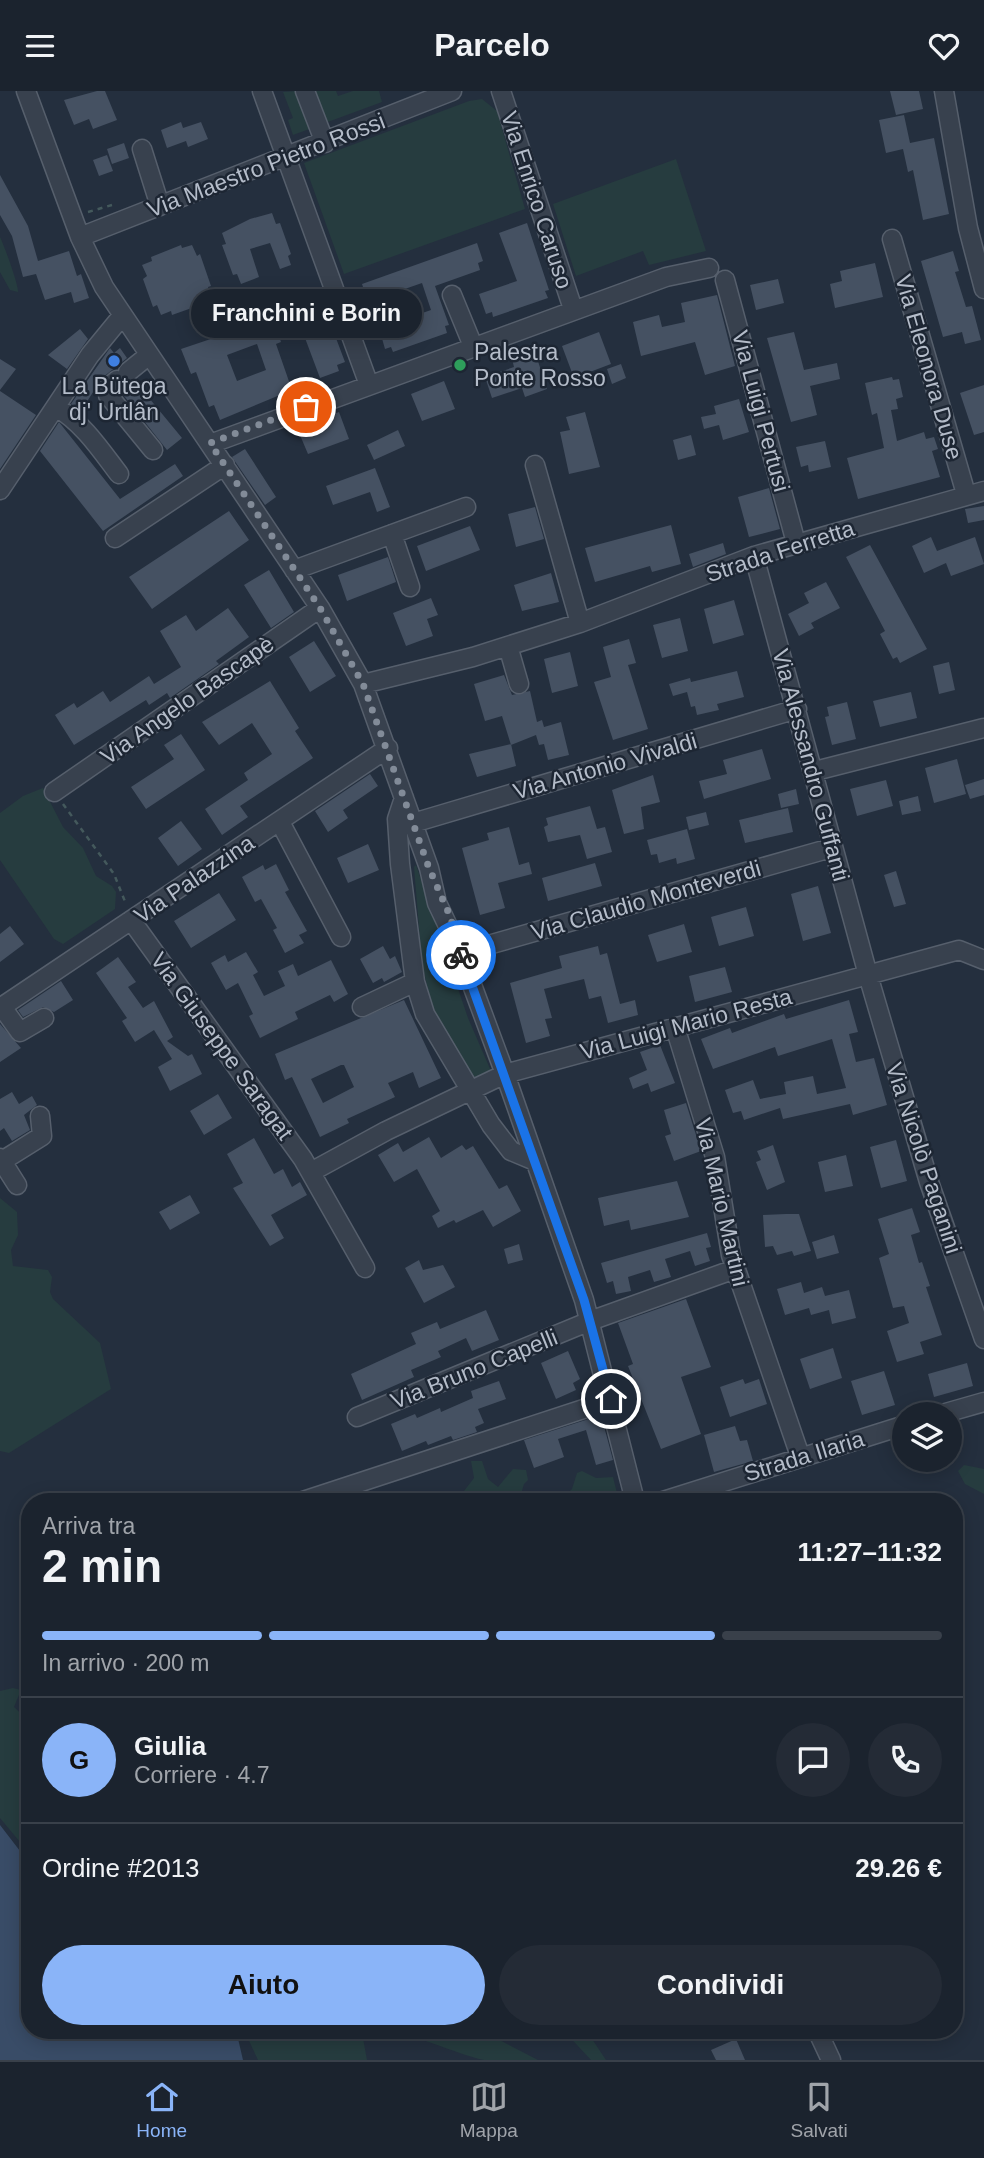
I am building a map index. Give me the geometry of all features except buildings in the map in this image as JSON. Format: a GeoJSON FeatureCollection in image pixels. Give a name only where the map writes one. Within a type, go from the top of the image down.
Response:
{"type":"FeatureCollection","features":[{"type":"Feature","properties":{"kind":"street"},"geometry":{"type":"LineString","coordinates":[[26,91],[80,237],[122,316],[320,608],[363,684],[429,868],[439,909],[459,950],[505,1075],[590,1321],[633,1493]]}},
{"type":"Feature","properties":{"kind":"street"},"geometry":{"type":"LineString","coordinates":[[262,91],[369,385]]}},
{"type":"Feature","properties":{"kind":"street"},"geometry":{"type":"LineString","coordinates":[[305,91],[325,143]]}},
{"type":"Feature","properties":{"kind":"street","name":"Via Maestro Pietro Rossi"},"geometry":{"type":"LineString","coordinates":[[80,237],[452,91]]}},
{"type":"Feature","properties":{"kind":"street","name":"Via Enrico Caruso"},"geometry":{"type":"LineString","coordinates":[[502,91],[573,309]]}},
{"type":"Feature","properties":{"kind":"street"},"geometry":{"type":"LineString","coordinates":[[944,91],[968,228],[984,289]]}},
{"type":"Feature","properties":{"kind":"street"},"geometry":{"type":"LineString","coordinates":[[142,149],[160,206]]}},
{"type":"Feature","properties":{"kind":"street","name":"Via Eleonora Duse"},"geometry":{"type":"LineString","coordinates":[[892,239],[975,493]]}},
{"type":"Feature","properties":{"kind":"street"},"geometry":{"type":"LineString","coordinates":[[210,443],[573,309],[666,277],[709,268]]}},
{"type":"Feature","properties":{"kind":"street","name":"Via Luigi Pertusi"},"geometry":{"type":"LineString","coordinates":[[725,280],[796,543]]}},
{"type":"Feature","properties":{"kind":"street"},"geometry":{"type":"LineString","coordinates":[[452,295],[473,346]]}},
{"type":"Feature","properties":{"kind":"street"},"geometry":{"type":"LineString","coordinates":[[0,490],[90,355],[122,316]]}},
{"type":"Feature","properties":{"kind":"street"},"geometry":{"type":"LineString","coordinates":[[149,355],[109,387],[108,395],[153,450]]}},
{"type":"Feature","properties":{"kind":"street"},"geometry":{"type":"LineString","coordinates":[[56,407],[70,415],[90,435],[120,474]]}},
{"type":"Feature","properties":{"kind":"street"},"geometry":{"type":"LineString","coordinates":[[114,538],[225,465]]}},
{"type":"Feature","properties":{"kind":"street"},"geometry":{"type":"LineString","coordinates":[[535,465],[580,623]]}},
{"type":"Feature","properties":{"kind":"street","name":"Strada Ferretta"},"geometry":{"type":"LineString","coordinates":[[363,684],[508,646],[580,623],[754,556],[975,493]]}},
{"type":"Feature","properties":{"kind":"street"},"geometry":{"type":"LineString","coordinates":[[294,570],[466,506]]}},
{"type":"Feature","properties":{"kind":"street"},"geometry":{"type":"LineString","coordinates":[[393,534],[410,587]]}},
{"type":"Feature","properties":{"kind":"street","name":"Via Alessandro Guffanti"},"geometry":{"type":"LineString","coordinates":[[754,556],[815,772],[831,848],[868,975]]}},
{"type":"Feature","properties":{"kind":"street","name":"Via Angelo Bascapè"},"geometry":{"type":"LineString","coordinates":[[54,792],[320,608]]}},
{"type":"Feature","properties":{"kind":"street"},"geometry":{"type":"LineString","coordinates":[[508,646],[519,684]]}},
{"type":"Feature","properties":{"kind":"street","name":"Via Antonio Vivaldi"},"geometry":{"type":"LineString","coordinates":[[413,823],[797,709]]}},
{"type":"Feature","properties":{"kind":"street"},"geometry":{"type":"LineString","coordinates":[[815,772],[984,728]]}},
{"type":"Feature","properties":{"kind":"street","name":"Via Palazzina"},"geometry":{"type":"LineString","coordinates":[[1,1007],[388,748]]}},
{"type":"Feature","properties":{"kind":"street"},"geometry":{"type":"LineString","coordinates":[[404,798],[397,819],[399,853],[415,982],[436,1038],[468,1090],[511,1151],[535,1161]]}},
{"type":"Feature","properties":{"kind":"street"},"geometry":{"type":"LineString","coordinates":[[279,822],[341,937]]}},
{"type":"Feature","properties":{"kind":"street","name":"Via Claudio Monteverdi"},"geometry":{"type":"LineString","coordinates":[[459,950],[831,848]]}},
{"type":"Feature","properties":{"kind":"street","name":"Via Giuseppe Saragat"},"geometry":{"type":"LineString","coordinates":[[131,921],[249,1080],[311,1172],[365,1268]]}},
{"type":"Feature","properties":{"kind":"street","name":"Via Luigi Mario Resta"},"geometry":{"type":"LineString","coordinates":[[505,1075],[959,950],[984,960]]}},
{"type":"Feature","properties":{"kind":"street","name":"Via Nicolò Paganini"},"geometry":{"type":"LineString","coordinates":[[868,975],[929,1182],[984,1339]]}},
{"type":"Feature","properties":{"kind":"street"},"geometry":{"type":"LineString","coordinates":[[362,1007],[415,982]]}},
{"type":"Feature","properties":{"kind":"street"},"geometry":{"type":"LineString","coordinates":[[1,1007],[20,1033],[44,1018]]}},
{"type":"Feature","properties":{"kind":"street","name":"Via Mario Martini"},"geometry":{"type":"LineString","coordinates":[[675,1027],[715,1157],[735,1269],[800,1456]]}},
{"type":"Feature","properties":{"kind":"street"},"geometry":{"type":"LineString","coordinates":[[311,1172],[468,1090],[505,1075]]}},
{"type":"Feature","properties":{"kind":"street"},"geometry":{"type":"LineString","coordinates":[[18,1185],[1,1159],[42,1136],[40,1116]]}},
{"type":"Feature","properties":{"kind":"street","name":"Via Bruno Capelli"},"geometry":{"type":"LineString","coordinates":[[357,1417],[590,1321],[735,1269]]}},
{"type":"Feature","properties":{"kind":"street"},"geometry":{"type":"LineString","coordinates":[[327,1493],[611,1399]]}},
{"type":"Feature","properties":{"kind":"street"},"geometry":{"type":"LineString","coordinates":[[962,1408],[984,1402]]}},
{"type":"Feature","properties":{"kind":"street","name":"Strada Ilaria"},"geometry":{"type":"LineString","coordinates":[[687,1493],[892,1429]]}},
{"type":"Feature","properties":{"kind":"street"},"geometry":{"type":"LineString","coordinates":[[821,2039],[831,2060]]}},
{"type":"Feature","properties":{"kind":"path"},"geometry":{"type":"LineString","coordinates":[[54,792],[114,874],[131,921]]}},
{"type":"Feature","properties":{"kind":"green space"},"geometry":{"type":"Polygon","coordinates":[[[298,91],[312,128],[293,135],[288,120],[293,118],[283,92],[298,91]]]}},
{"type":"Feature","properties":{"kind":"green space"},"geometry":{"type":"Polygon","coordinates":[[[313,91],[336,91],[338,96],[353,91],[379,91],[382,102],[325,123],[313,91]]]}},
{"type":"Feature","properties":{"kind":"green space"},"geometry":{"type":"Polygon","coordinates":[[[482,99],[497,111],[525,209],[344,274],[304,163],[469,101],[482,99]]]}},
{"type":"Feature","properties":{"kind":"green space"},"geometry":{"type":"Polygon","coordinates":[[[676,159],[706,251],[649,265],[643,251],[576,276],[553,204],[676,159]]]}},
{"type":"Feature","properties":{"kind":"green space"},"geometry":{"type":"Polygon","coordinates":[[[0,237],[18,292],[10,290],[0,272],[0,237]]]}},
{"type":"Feature","properties":{"kind":"green space"},"geometry":{"type":"Polygon","coordinates":[[[43,788],[63,827],[83,848],[96,876],[112,886],[116,892],[115,909],[63,944],[54,939],[0,860],[0,813],[23,796],[43,788]]]}},
{"type":"Feature","properties":{"kind":"green space"},"geometry":{"type":"Polygon","coordinates":[[[416,865],[468,1018],[491,1071],[489,1075],[475,1080],[434,1015],[422,964],[414,867],[416,865]]]}},
{"type":"Feature","properties":{"kind":"green space"},"geometry":{"type":"Polygon","coordinates":[[[0,1198],[17,1212],[18,1235],[11,1250],[13,1266],[48,1270],[52,1277],[50,1292],[53,1299],[100,1343],[111,1389],[9,1453],[0,1451],[0,1198]]]}},
{"type":"Feature","properties":{"kind":"green space"},"geometry":{"type":"Polygon","coordinates":[[[471,1461],[482,1461],[488,1479],[498,1487],[513,1469],[526,1470],[528,1480],[521,1493],[464,1493],[474,1478],[471,1461]]]}},
{"type":"Feature","properties":{"kind":"green space"},"geometry":{"type":"Polygon","coordinates":[[[964,1465],[984,1469],[984,1494],[965,1484],[959,1472],[962,1472],[964,1465]]]}},
{"type":"Feature","properties":{"kind":"green space"},"geometry":{"type":"Polygon","coordinates":[[[582,1471],[596,1478],[613,1477],[617,1493],[568,1493],[572,1489],[577,1473],[582,1471]]]}},
{"type":"Feature","properties":{"kind":"green space"},"geometry":{"type":"Polygon","coordinates":[[[13,1688],[21,1690],[14,1707],[21,1714],[21,1843],[0,1818],[0,1691],[13,1688]]]}},
{"type":"Feature","properties":{"kind":"green space"},"geometry":{"type":"Polygon","coordinates":[[[248,2039],[363,2039],[367,2060],[258,2060],[248,2039]]]}},
{"type":"Feature","properties":{"kind":"green space"},"geometry":{"type":"Polygon","coordinates":[[[419,2039],[498,2039],[538,2060],[484,2060],[419,2039]]]}},
{"type":"Feature","properties":{"kind":"green space"},"geometry":{"type":"Polygon","coordinates":[[[571,2039],[592,2039],[606,2060],[591,2060],[571,2039]]]}},
{"type":"Feature","properties":{"kind":"water"},"geometry":{"type":"Polygon","coordinates":[[[0,1825],[21,1852],[21,2039],[238,2039],[243,2060],[0,2060],[0,1825]]]}},
{"type":"Feature","properties":{"kind":"way so far"},"geometry":{"type":"LineString","coordinates":[[306,407],[210,443],[320,608],[363,684],[429,868],[445,900],[461,955]]}},
{"type":"Feature","properties":{"kind":"place","name":"La Bütega dj' Urtlân"},"geometry":{"type":"Point","coordinates":[114,361]}},
{"type":"Feature","properties":{"kind":"place","name":"Palestra Ponte Rosso"},"geometry":{"type":"Point","coordinates":[460,365]}},
{"type":"Feature","properties":{"kind":"place","name":"Franchini e Borin"},"geometry":{"type":"Point","coordinates":[306,407]}},
{"type":"Feature","properties":{"kind":"route"},"geometry":{"type":"LineString","coordinates":[[461,955],[584,1300],[611,1399]]}}]}
